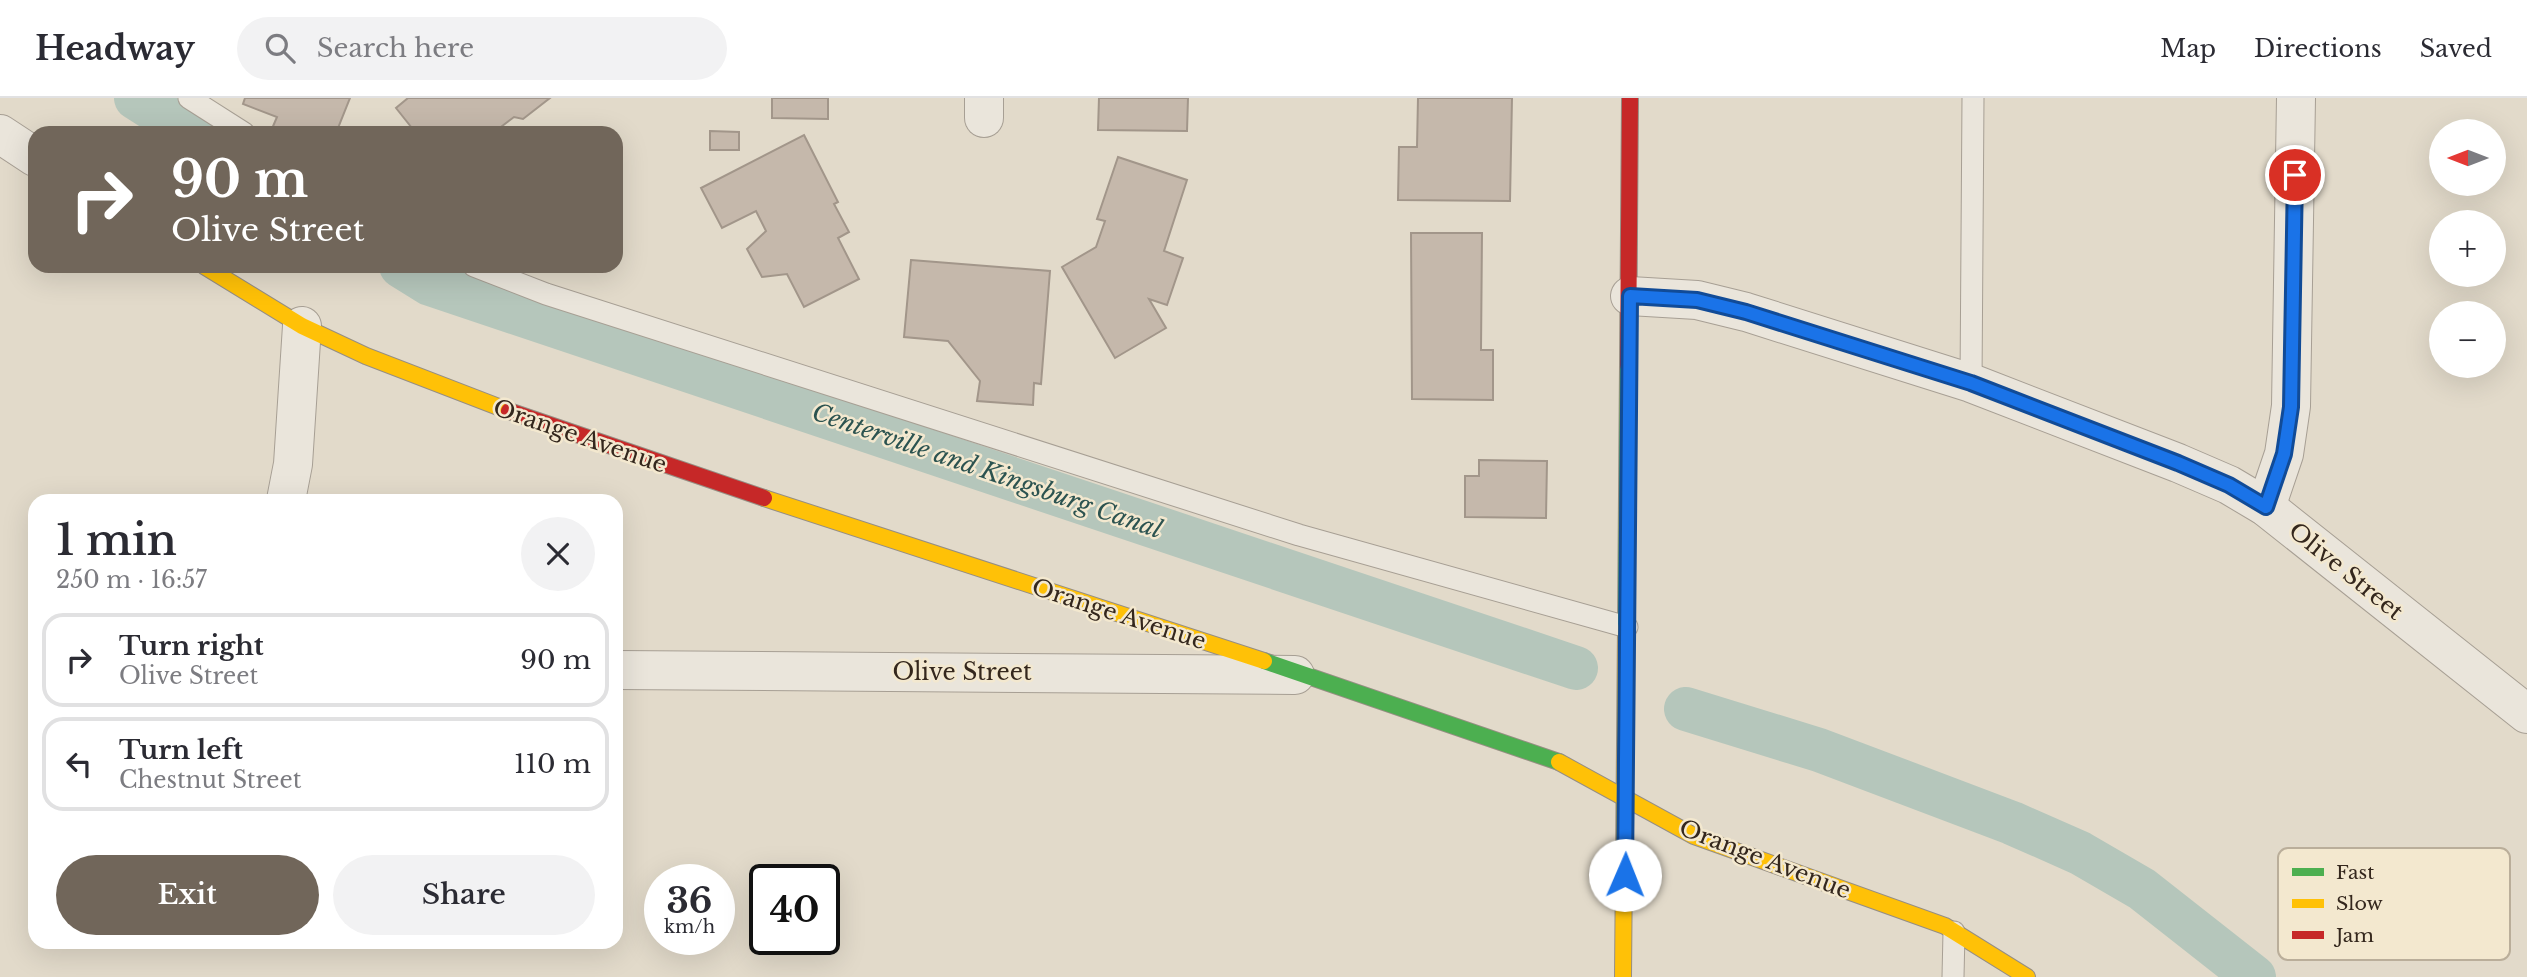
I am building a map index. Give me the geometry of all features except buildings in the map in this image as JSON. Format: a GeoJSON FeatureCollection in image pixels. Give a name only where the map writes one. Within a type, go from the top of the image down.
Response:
{"type":"FeatureCollection","features":[{"type":"Feature","properties":{"kind":"street"},"geometry":{"type":"LineString","coordinates":[[1623,977],[1628,627],[1630,98]]}},
{"type":"Feature","properties":{"kind":"street"},"geometry":{"type":"LineString","coordinates":[[2266,507],[2284,454],[2291,407],[2296,98]]}},
{"type":"Feature","properties":{"kind":"street"},"geometry":{"type":"LineString","coordinates":[[0,134],[28,152]]}},
{"type":"Feature","properties":{"kind":"street","name":"Orange Avenue"},"geometry":{"type":"LineString","coordinates":[[215,273],[302,326],[366,356],[465,396],[671,468],[1308,675],[1562,762],[1694,836],[1944,926],[2027,977]]}},
{"type":"Feature","properties":{"kind":"street","name":"Olive Street"},"geometry":{"type":"LineString","coordinates":[[1630,296],[1697,300],[1746,312],[1971,383],[2229,485],[2266,507],[2527,714]]}},
{"type":"Feature","properties":{"kind":"street"},"geometry":{"type":"LineString","coordinates":[[287,494],[293,464],[302,326]]}},
{"type":"Feature","properties":{"kind":"street","name":"Olive Street"},"geometry":{"type":"LineString","coordinates":[[623,670],[1308,675]]}},
{"type":"Feature","properties":{"kind":"lane"},"geometry":{"type":"LineString","coordinates":[[189,98],[233,126]]}},
{"type":"Feature","properties":{"kind":"lane"},"geometry":{"type":"LineString","coordinates":[[1971,383],[1973,98]]}},
{"type":"Feature","properties":{"kind":"lane"},"geometry":{"type":"LineString","coordinates":[[492,273],[546,294],[1299,536],[1628,627]]}},
{"type":"Feature","properties":{"kind":"lane"},"geometry":{"type":"LineString","coordinates":[[1953,977],[1954,932]]}},
{"type":"Feature","properties":{"kind":"waterway","name":"Centerville and Kingsburg Canal"},"geometry":{"type":"LineString","coordinates":[[136,98],[180,126]]}},
{"type":"Feature","properties":{"kind":"waterway","name":"Centerville and Kingsburg Canal"},"geometry":{"type":"LineString","coordinates":[[412,273],[430,284],[1576,668]]}},
{"type":"Feature","properties":{"kind":"waterway","name":"Centerville and Kingsburg Canal"},"geometry":{"type":"LineString","coordinates":[[1686,709],[1819,750],[2012,823],[2080,853],[2142,889],[2254,977]]}},
{"type":"Feature","properties":{"kind":"traffic: fast"},"geometry":{"type":"LineString","coordinates":[[1626,628],[1628,365]]}},
{"type":"Feature","properties":{"kind":"traffic: fast"},"geometry":{"type":"LineString","coordinates":[[1264,661],[1559,762]]}},
{"type":"Feature","properties":{"kind":"traffic: slow"},"geometry":{"type":"LineString","coordinates":[[215,273],[302,326],[366,356],[509,411]]}},
{"type":"Feature","properties":{"kind":"traffic: slow"},"geometry":{"type":"LineString","coordinates":[[764,498],[1264,661]]}},
{"type":"Feature","properties":{"kind":"traffic: slow"},"geometry":{"type":"LineString","coordinates":[[1623,977],[1626,628]]}},
{"type":"Feature","properties":{"kind":"traffic: slow"},"geometry":{"type":"LineString","coordinates":[[1559,762],[1694,836],[1945,926],[2027,977]]}},
{"type":"Feature","properties":{"kind":"traffic: jam"},"geometry":{"type":"LineString","coordinates":[[1628,365],[1630,98]]}},
{"type":"Feature","properties":{"kind":"traffic: jam"},"geometry":{"type":"LineString","coordinates":[[509,411],[764,498]]}},
{"type":"Feature","properties":{"kind":"route"},"geometry":{"type":"LineString","coordinates":[[1625,875],[1630,296],[1697,300],[1746,312],[1971,383],[2178,463],[2229,485],[2266,507],[2284,454],[2291,407],[2295,175]]}}]}
